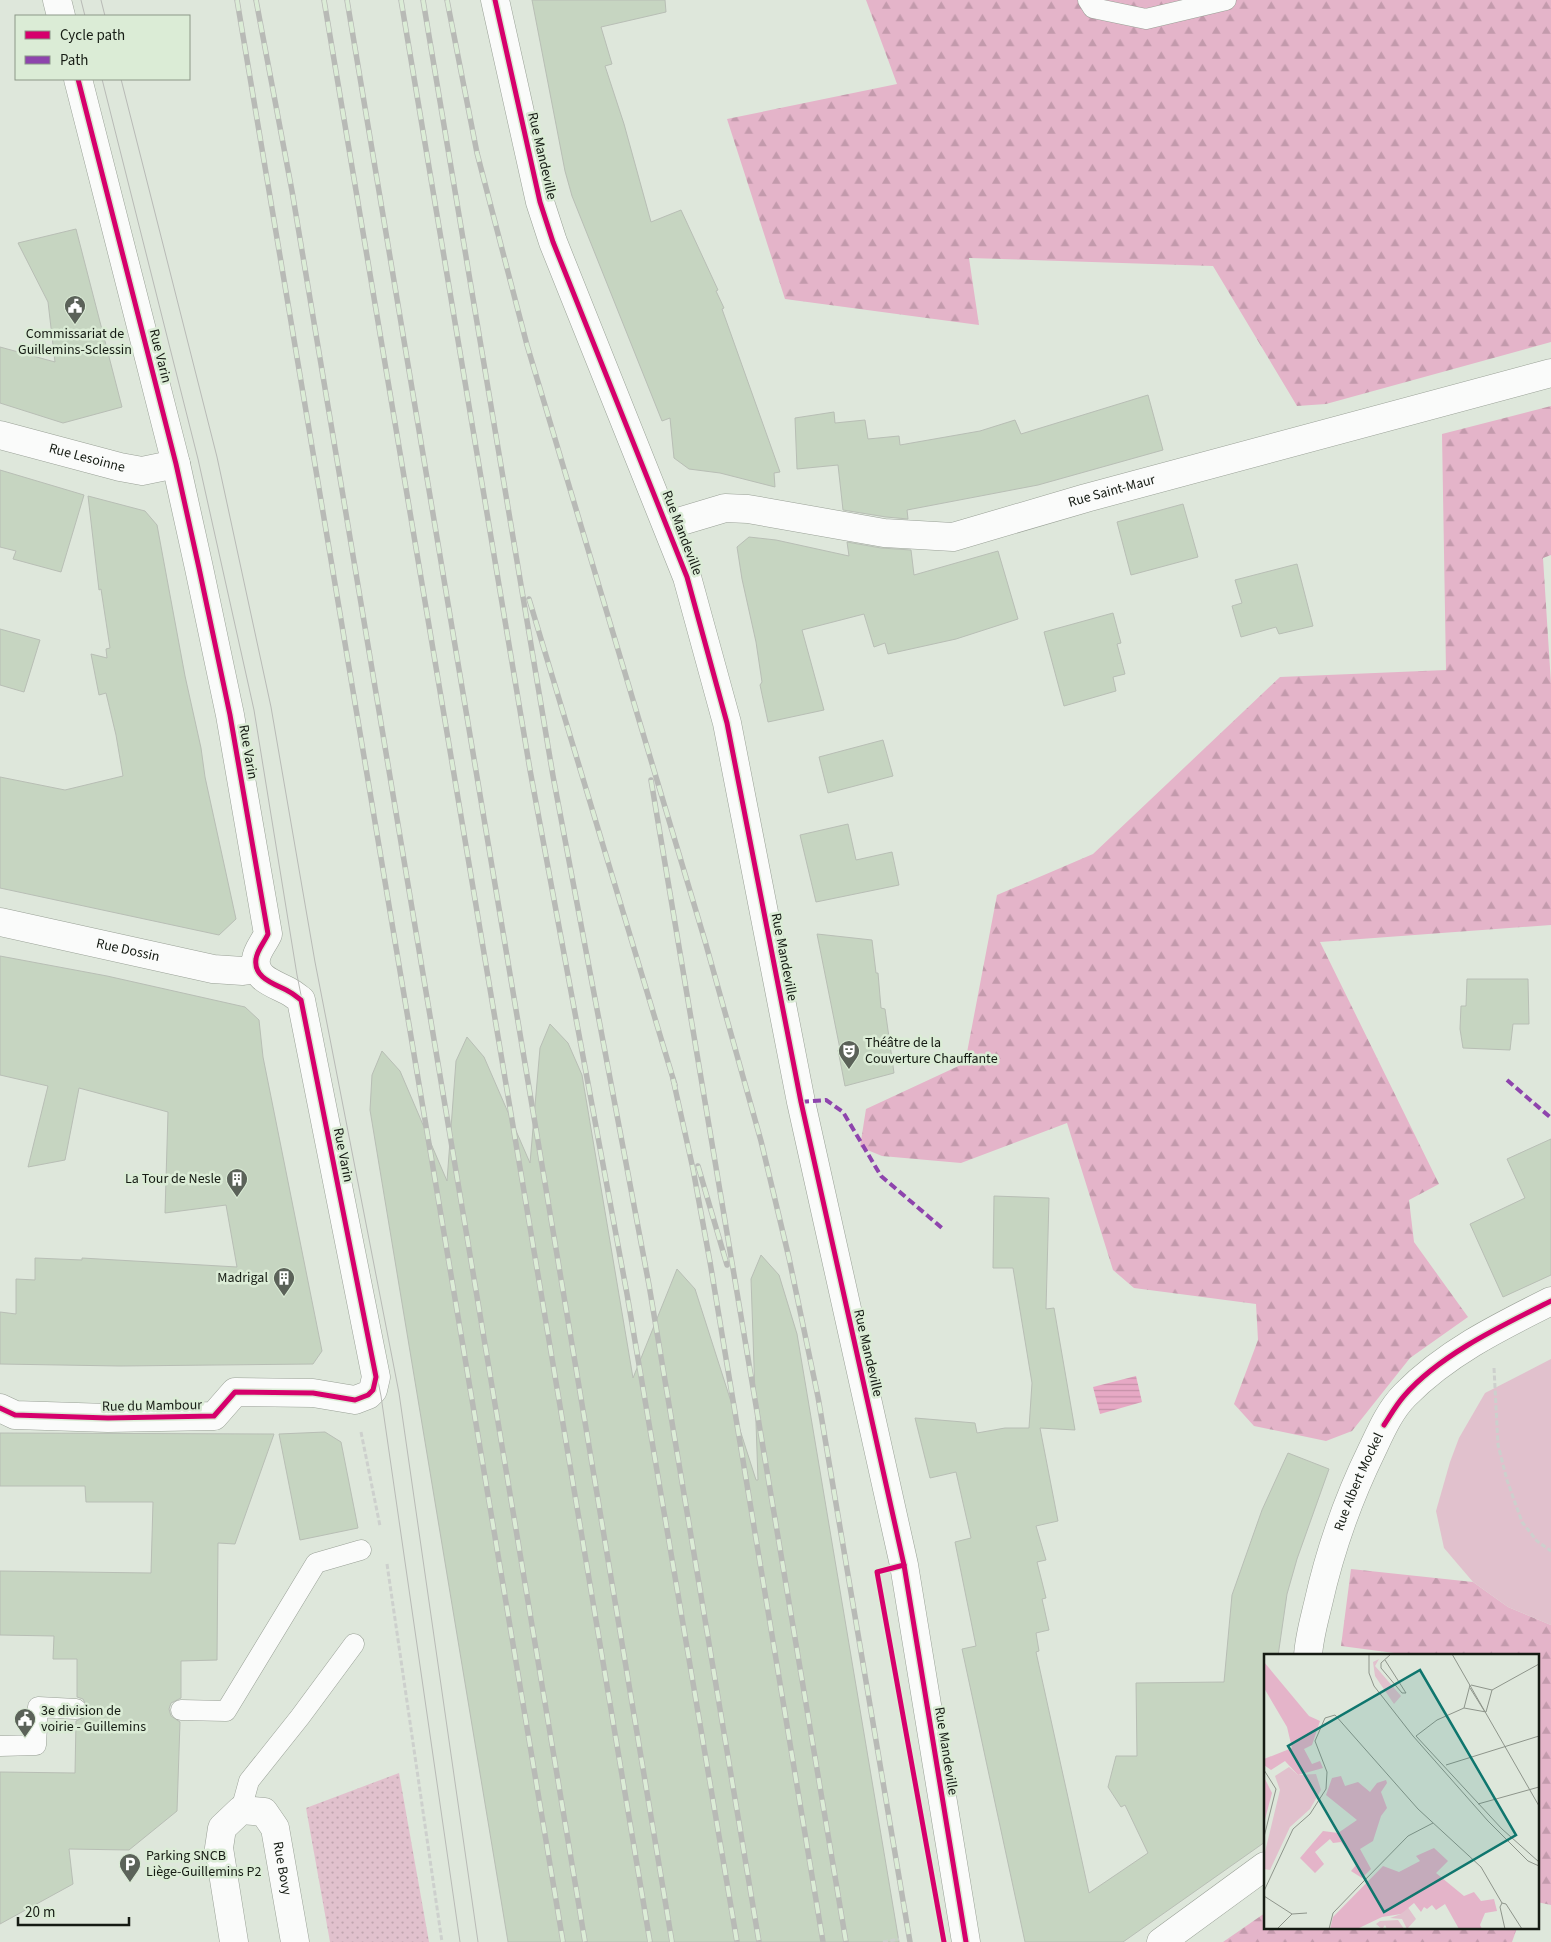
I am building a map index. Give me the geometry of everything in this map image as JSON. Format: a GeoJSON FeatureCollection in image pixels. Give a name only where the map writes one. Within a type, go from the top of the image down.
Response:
{"type":"FeatureCollection","features":[{"type":"Feature","properties":{"kind":"street"},"geometry":{"type":"LineString","coordinates":[[57,0],[61,15]]}},
{"type":"Feature","properties":{"kind":"street","name":"Rue Mandeville"},"geometry":{"type":"LineString","coordinates":[[495,0],[540,202],[553,242],[687,577],[727,723],[801,1102],[904,1565],[966,1942]]}},
{"type":"Feature","properties":{"kind":"street","name":"Rue Varin"},"geometry":{"type":"LineString","coordinates":[[78,80],[176,464],[230,714],[268,934],[259,950],[256,969],[266,980],[289,991],[301,1000],[376,1377],[373,1390],[368,1395],[355,1400]]}},
{"type":"Feature","properties":{"kind":"street","name":"Rue Saint-Maur"},"geometry":{"type":"LineString","coordinates":[[668,526],[725,508],[748,509],[884,533],[953,537],[1086,498],[1551,373]]}},
{"type":"Feature","properties":{"kind":"street","name":"Rue Lesoinne"},"geometry":{"type":"LineString","coordinates":[[0,435],[120,468],[142,471],[176,464]]}},
{"type":"Feature","properties":{"kind":"street","name":"Rue Dossin"},"geometry":{"type":"LineString","coordinates":[[0,922],[213,969],[243,971],[256,969]]}},
{"type":"Feature","properties":{"kind":"street","name":"Rue Albert Mockel"},"geometry":{"type":"LineString","coordinates":[[1308,1654],[1323,1580],[1342,1520],[1360,1474],[1384,1425],[1404,1396],[1436,1366],[1494,1330],[1551,1301]]}},
{"type":"Feature","properties":{"kind":"street","name":"Rue du Mambour"},"geometry":{"type":"LineString","coordinates":[[0,1408],[15,1415],[108,1418],[214,1416],[235,1392],[313,1393],[355,1400]]}},
{"type":"Feature","properties":{"kind":"street"},"geometry":{"type":"LineString","coordinates":[[234,1942],[219,1848],[222,1828],[241,1810]]}},
{"type":"Feature","properties":{"kind":"street","name":"Rue Bovy"},"geometry":{"type":"LineString","coordinates":[[241,1810],[264,1812],[275,1828],[296,1942]]}},
{"type":"Feature","properties":{"kind":"street"},"geometry":{"type":"LineString","coordinates":[[1161,1942],[1264,1867]]}},
{"type":"Feature","properties":{"kind":"lane"},"geometry":{"type":"LineString","coordinates":[[1088,0],[1094,8],[1146,19],[1226,0]]}},
{"type":"Feature","properties":{"kind":"lane"},"geometry":{"type":"LineString","coordinates":[[180,1710],[226,1711],[316,1563],[361,1550]]}},
{"type":"Feature","properties":{"kind":"lane"},"geometry":{"type":"LineString","coordinates":[[241,1810],[249,1781],[300,1717],[354,1644]]}},
{"type":"Feature","properties":{"kind":"lane"},"geometry":{"type":"LineString","coordinates":[[0,1746],[36,1745],[38,1707],[76,1709]]}},
{"type":"Feature","properties":{"kind":"path"},"geometry":{"type":"LineString","coordinates":[[1494,1330],[1495,1403],[1500,1454],[1522,1522],[1537,1540],[1551,1551]]}},
{"type":"Feature","properties":{"kind":"path"},"geometry":{"type":"LineString","coordinates":[[355,1400],[381,1533]]}},
{"type":"Feature","properties":{"kind":"path"},"geometry":{"type":"LineString","coordinates":[[386,1561],[442,1942]]}},
{"type":"Feature","properties":{"kind":"path"},"geometry":{"type":"LineString","coordinates":[[883,1942],[899,1939]]}},
{"type":"Feature","properties":{"kind":"shaded area"},"geometry":{"type":"Polygon","coordinates":[[[1551,1359],[1551,1625],[1508,1607],[1473,1582],[1444,1548],[1436,1511],[1459,1438],[1485,1393],[1551,1359]]]}},
{"type":"Feature","properties":{"kind":"shaded area"},"geometry":{"type":"Polygon","coordinates":[[[1136,1376],[1142,1402],[1100,1414],[1093,1387],[1136,1376]]]}},
{"type":"Feature","properties":{"kind":"shaded area"},"geometry":{"type":"Polygon","coordinates":[[[399,1773],[429,1942],[330,1942],[306,1808],[399,1773]]]}},
{"type":"Feature","properties":{"kind":"green space"},"geometry":{"type":"Polygon","coordinates":[[[866,0],[1551,0],[1551,342],[1326,404],[1297,406],[1213,266],[969,258],[979,325],[785,299],[727,119],[897,84],[866,0]]]}},
{"type":"Feature","properties":{"kind":"green space"},"geometry":{"type":"Polygon","coordinates":[[[1551,406],[1551,555],[1543,558],[1551,684],[1551,925],[1320,942],[1439,1184],[1409,1200],[1414,1242],[1468,1317],[1410,1358],[1352,1431],[1326,1441],[1254,1426],[1234,1404],[1258,1340],[1256,1304],[1134,1288],[1113,1270],[1067,1123],[961,1163],[882,1156],[860,1147],[866,1109],[965,1063],[997,895],[1093,854],[1280,677],[1446,670],[1442,434],[1551,406]]]}},
{"type":"Feature","properties":{"kind":"green space"},"geometry":{"type":"Polygon","coordinates":[[[1351,1569],[1473,1582],[1508,1607],[1551,1625],[1551,1905],[1538,1902],[1538,1654],[1402,1654],[1341,1646],[1351,1569]]]}},
{"type":"Feature","properties":{"kind":"green space"},"geometry":{"type":"Polygon","coordinates":[[[1264,1914],[1264,1930],[1516,1930],[1512,1942],[1223,1942],[1264,1914]]]}},
{"type":"Feature","properties":{"kind":"building"},"geometry":{"type":"Polygon","coordinates":[[[532,0],[665,0],[666,12],[601,27],[612,64],[605,66],[624,124],[651,222],[681,210],[718,290],[716,291],[724,308],[722,309],[780,472],[774,473],[775,487],[720,473],[689,469],[674,458],[670,418],[662,421],[572,196],[565,171],[532,0]]]}},
{"type":"Feature","properties":{"kind":"building","name":"Commissariat de Guillemins-Sclessin"},"geometry":{"type":"Polygon","coordinates":[[[76,229],[122,407],[63,423],[0,403],[0,347],[55,362],[48,302],[18,243],[76,229]]]}},
{"type":"Feature","properties":{"kind":"building"},"geometry":{"type":"Polygon","coordinates":[[[1148,395],[1163,450],[1038,485],[907,510],[908,519],[843,510],[838,465],[797,469],[795,418],[834,412],[835,423],[865,420],[868,439],[899,436],[900,445],[980,431],[1015,420],[1021,434],[1148,395]]]}},
{"type":"Feature","properties":{"kind":"building"},"geometry":{"type":"Polygon","coordinates":[[[0,470],[84,495],[61,572],[13,559],[16,551],[0,547],[0,470]]]}},
{"type":"Feature","properties":{"kind":"building"},"geometry":{"type":"Polygon","coordinates":[[[88,496],[145,511],[157,525],[205,777],[236,919],[219,935],[0,888],[0,777],[65,790],[123,776],[106,693],[99,695],[91,654],[107,658],[106,649],[110,648],[101,589],[99,590],[88,496]]]}},
{"type":"Feature","properties":{"kind":"building"},"geometry":{"type":"Polygon","coordinates":[[[1183,504],[1198,557],[1131,575],[1117,522],[1183,504]]]}},
{"type":"Feature","properties":{"kind":"building"},"geometry":{"type":"Polygon","coordinates":[[[749,537],[776,540],[849,556],[847,542],[881,548],[911,550],[914,575],[998,551],[1018,619],[956,639],[888,654],[885,643],[874,647],[864,614],[802,630],[824,710],[768,722],[760,685],[762,682],[756,642],[737,547],[749,537]]]}},
{"type":"Feature","properties":{"kind":"building"},"geometry":{"type":"Polygon","coordinates":[[[1297,564],[1313,626],[1279,634],[1276,627],[1241,637],[1232,606],[1242,603],[1235,580],[1297,564]]]}},
{"type":"Feature","properties":{"kind":"building"},"geometry":{"type":"Polygon","coordinates":[[[1113,613],[1121,643],[1117,644],[1125,674],[1113,677],[1116,691],[1064,706],[1044,632],[1113,613]]]}},
{"type":"Feature","properties":{"kind":"building"},"geometry":{"type":"Polygon","coordinates":[[[0,629],[40,640],[24,692],[0,685],[0,629]]]}},
{"type":"Feature","properties":{"kind":"building"},"geometry":{"type":"Polygon","coordinates":[[[883,740],[893,776],[828,793],[819,757],[883,740]]]}},
{"type":"Feature","properties":{"kind":"building"},"geometry":{"type":"Polygon","coordinates":[[[848,824],[856,860],[892,852],[899,885],[816,902],[800,835],[848,824]]]}},
{"type":"Feature","properties":{"kind":"building"},"geometry":{"type":"Polygon","coordinates":[[[817,934],[872,940],[876,973],[878,973],[881,1008],[885,1009],[894,1073],[845,1086],[838,1050],[840,1049],[817,934]]]}},
{"type":"Feature","properties":{"kind":"building"},"geometry":{"type":"Polygon","coordinates":[[[0,956],[107,976],[245,1007],[259,1020],[263,1057],[322,1351],[313,1364],[120,1366],[0,1364],[0,1312],[16,1314],[16,1279],[35,1280],[35,1258],[82,1260],[82,1258],[237,1267],[226,1205],[165,1213],[168,1112],[79,1088],[65,1160],[28,1167],[48,1086],[0,1075],[0,956]]]}},
{"type":"Feature","properties":{"kind":"building"},"geometry":{"type":"Polygon","coordinates":[[[1467,979],[1528,979],[1529,1024],[1513,1024],[1510,1050],[1463,1048],[1460,1029],[1461,1006],[1466,1006],[1467,979]]]}},
{"type":"Feature","properties":{"kind":"building"},"geometry":{"type":"Polygon","coordinates":[[[550,1024],[568,1043],[582,1075],[633,1378],[677,1269],[695,1289],[756,1480],[758,1480],[751,1279],[761,1255],[779,1275],[797,1334],[899,1942],[508,1942],[370,1110],[372,1075],[382,1051],[400,1071],[447,1181],[456,1061],[467,1037],[484,1057],[530,1163],[540,1048],[550,1024]]]}},
{"type":"Feature","properties":{"kind":"building"},"geometry":{"type":"Polygon","coordinates":[[[1551,1139],[1551,1275],[1503,1297],[1470,1224],[1525,1198],[1507,1159],[1551,1139]]]}},
{"type":"Feature","properties":{"kind":"building"},"geometry":{"type":"Polygon","coordinates":[[[994,1196],[1049,1198],[1046,1309],[1054,1308],[1075,1430],[1040,1428],[1058,1521],[1036,1526],[1046,1560],[1037,1562],[1046,1598],[1042,1599],[1049,1630],[1036,1633],[1039,1651],[1036,1652],[1089,1893],[1148,1853],[1125,1805],[1121,1807],[1108,1787],[1116,1756],[1137,1756],[1136,1683],[1224,1682],[1232,1595],[1262,1510],[1288,1453],[1329,1469],[1297,1559],[1287,1594],[1278,1654],[1264,1654],[1264,1843],[1123,1942],[1025,1942],[962,1649],[976,1646],[955,1542],[971,1538],[956,1472],[930,1478],[915,1418],[975,1423],[977,1433],[1005,1428],[1029,1428],[1032,1383],[1013,1268],[993,1268],[994,1196]]]}},
{"type":"Feature","properties":{"kind":"building"},"geometry":{"type":"Polygon","coordinates":[[[325,1432],[341,1442],[358,1528],[300,1540],[279,1434],[325,1432]]]}},
{"type":"Feature","properties":{"kind":"building"},"geometry":{"type":"Polygon","coordinates":[[[0,1433],[274,1434],[235,1544],[218,1543],[217,1660],[181,1661],[181,1698],[171,1703],[169,1709],[171,1716],[180,1722],[177,1811],[129,1850],[69,1849],[73,1884],[0,1924],[0,1772],[75,1773],[76,1721],[86,1716],[88,1709],[83,1699],[77,1697],[77,1659],[53,1659],[54,1636],[0,1635],[0,1571],[151,1573],[153,1502],[86,1502],[85,1486],[0,1486],[0,1433]]]}},
{"type":"Feature","properties":{"kind":"tram line"},"geometry":{"type":"LineString","coordinates":[[81,0],[85,15]]}},
{"type":"Feature","properties":{"kind":"tram line"},"geometry":{"type":"LineString","coordinates":[[101,0],[105,15]]}},
{"type":"Feature","properties":{"kind":"tram line"},"geometry":{"type":"LineString","coordinates":[[102,80],[198,459],[254,710],[297,975],[381,1396],[460,1942]]}},
{"type":"Feature","properties":{"kind":"tram line"},"geometry":{"type":"LineString","coordinates":[[121,80],[217,457],[271,707],[315,962],[399,1393],[478,1942]]}},
{"type":"Feature","properties":{"kind":"railway"},"geometry":{"type":"LineString","coordinates":[[237,0],[563,1942]]}},
{"type":"Feature","properties":{"kind":"railway"},"geometry":{"type":"LineString","coordinates":[[256,0],[292,191],[585,1942]]}},
{"type":"Feature","properties":{"kind":"railway"},"geometry":{"type":"LineString","coordinates":[[324,0],[650,1942]]}},
{"type":"Feature","properties":{"kind":"railway"},"geometry":{"type":"LineString","coordinates":[[347,0],[672,1942]]}},
{"type":"Feature","properties":{"kind":"railway"},"geometry":{"type":"LineString","coordinates":[[401,0],[530,770],[627,1294],[737,1942]]}},
{"type":"Feature","properties":{"kind":"railway"},"geometry":{"type":"LineString","coordinates":[[423,0],[553,776],[649,1285],[759,1942]]}},
{"type":"Feature","properties":{"kind":"railway"},"geometry":{"type":"LineString","coordinates":[[447,0],[477,153],[527,345],[705,941],[761,1141],[789,1258],[818,1397],[910,1942]]}},
{"type":"Feature","properties":{"kind":"railway"},"geometry":{"type":"LineString","coordinates":[[529,599],[675,1085]]}},
{"type":"Feature","properties":{"kind":"railway"},"geometry":{"type":"LineString","coordinates":[[651,780],[846,1942]]}},
{"type":"Feature","properties":{"kind":"railway"},"geometry":{"type":"LineString","coordinates":[[673,1079],[693,1169],[710,1262],[823,1942]]}},
{"type":"Feature","properties":{"kind":"railway"},"geometry":{"type":"LineString","coordinates":[[698,1166],[727,1265]]}},
{"type":"Feature","properties":{"kind":"marked path"},"geometry":{"type":"LineString","coordinates":[[1507,1080],[1551,1118]]}},
{"type":"Feature","properties":{"kind":"marked path"},"geometry":{"type":"LineString","coordinates":[[801,1102],[826,1100],[843,1112],[881,1176],[942,1228]]}},
{"type":"Feature","properties":{"kind":"cycle path"},"geometry":{"type":"LineString","coordinates":[[495,0],[540,202],[553,242],[687,577],[727,723],[801,1102],[904,1565],[966,1942]]}},
{"type":"Feature","properties":{"kind":"cycle path"},"geometry":{"type":"LineString","coordinates":[[0,1408],[15,1415],[108,1418],[214,1416],[235,1392],[313,1393],[355,1400],[368,1395],[373,1390],[376,1377],[301,1000],[266,980],[261,976],[256,966],[258,953],[268,934],[230,715],[176,464],[78,80]]}},
{"type":"Feature","properties":{"kind":"cycle path"},"geometry":{"type":"LineString","coordinates":[[1384,1425],[1404,1396],[1435,1367],[1473,1342],[1551,1301]]}},
{"type":"Feature","properties":{"kind":"cycle path"},"geometry":{"type":"LineString","coordinates":[[904,1565],[877,1572],[944,1942]]}},
{"type":"Feature","properties":{"kind":"place","name":"Commissariat de Guillemins-Sclessin"},"geometry":{"type":"Point","coordinates":[75,325]}},
{"type":"Feature","properties":{"kind":"place","name":"Théâtre de la Couverture Chauffante"},"geometry":{"type":"Point","coordinates":[849,1070]}},
{"type":"Feature","properties":{"kind":"place","name":"La Tour de Nesle"},"geometry":{"type":"Point","coordinates":[237,1198]}},
{"type":"Feature","properties":{"kind":"place","name":"Madrigal"},"geometry":{"type":"Point","coordinates":[284,1297]}},
{"type":"Feature","properties":{"kind":"place","name":"3e division de voirie - Guillemins"},"geometry":{"type":"Point","coordinates":[25,1738]}},
{"type":"Feature","properties":{"kind":"place","name":"Parking SNCB Liège-Guillemins P2"},"geometry":{"type":"Point","coordinates":[130,1883]}}]}
